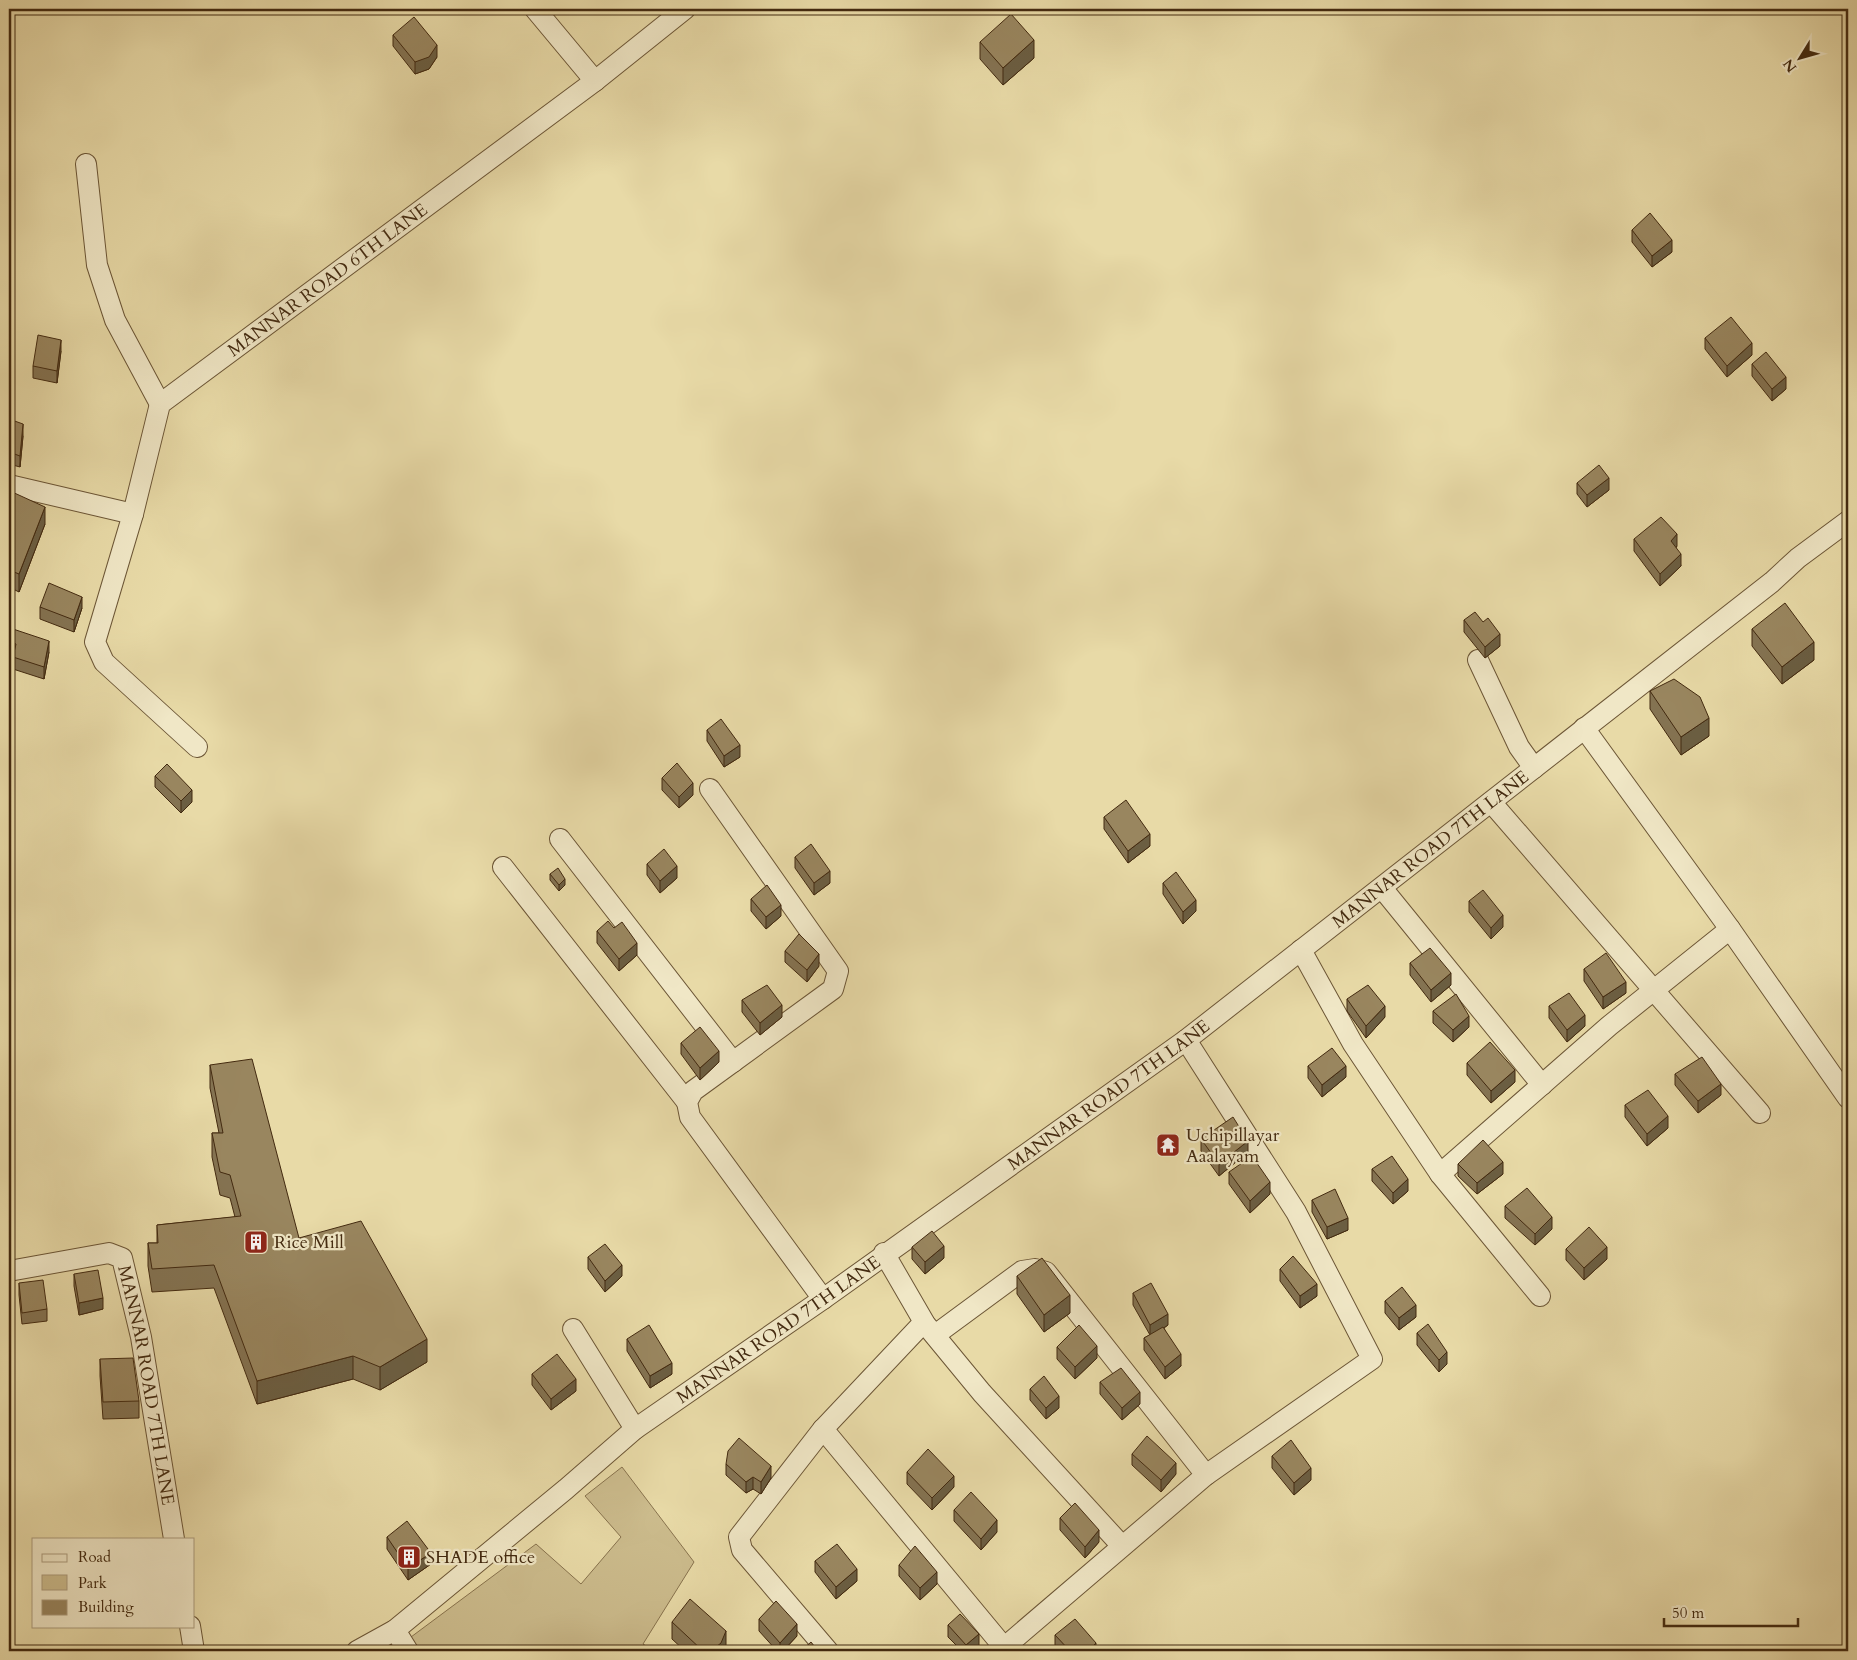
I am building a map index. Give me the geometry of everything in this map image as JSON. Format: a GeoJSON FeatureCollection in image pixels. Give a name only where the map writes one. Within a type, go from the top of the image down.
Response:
{"type":"FeatureCollection","features":[{"type":"Feature","properties":{"kind":"street"},"geometry":{"type":"LineString","coordinates":[[535,9],[595,82]]}},
{"type":"Feature","properties":{"kind":"street","name":"MANNAR ROAD 6TH LANE"},"geometry":{"type":"LineString","coordinates":[[160,404],[595,82],[685,9]]}},
{"type":"Feature","properties":{"kind":"street"},"geometry":{"type":"LineString","coordinates":[[86,164],[97,265],[115,320],[160,404],[133,514],[95,642],[104,662],[196,747]]}},
{"type":"Feature","properties":{"kind":"street"},"geometry":{"type":"LineString","coordinates":[[9,485],[133,514]]}},
{"type":"Feature","properties":{"kind":"street","name":"MANNAR ROAD 7TH LANE"},"geometry":{"type":"LineString","coordinates":[[357,1651],[395,1630],[566,1490],[635,1429],[823,1299],[1186,1040],[1772,582],[1798,558],[1848,521]]}},
{"type":"Feature","properties":{"kind":"street"},"geometry":{"type":"LineString","coordinates":[[1478,660],[1519,747],[1534,768]]}},
{"type":"Feature","properties":{"kind":"street"},"geometry":{"type":"LineString","coordinates":[[1584,728],[1730,929],[1848,1098]]}},
{"type":"Feature","properties":{"kind":"street"},"geometry":{"type":"LineString","coordinates":[[687,1102],[693,1092],[833,989],[838,971],[710,788]]}},
{"type":"Feature","properties":{"kind":"street"},"geometry":{"type":"LineString","coordinates":[[1491,802],[1760,1113]]}},
{"type":"Feature","properties":{"kind":"street"},"geometry":{"type":"LineString","coordinates":[[560,839],[732,1062]]}},
{"type":"Feature","properties":{"kind":"street"},"geometry":{"type":"LineString","coordinates":[[503,867],[687,1102],[690,1117],[823,1299]]}},
{"type":"Feature","properties":{"kind":"street"},"geometry":{"type":"LineString","coordinates":[[1382,888],[1542,1084]]}},
{"type":"Feature","properties":{"kind":"street"},"geometry":{"type":"LineString","coordinates":[[1440,1174],[1652,990],[1730,929]]}},
{"type":"Feature","properties":{"kind":"street"},"geometry":{"type":"LineString","coordinates":[[1302,950],[1353,1044],[1440,1174],[1540,1296]]}},
{"type":"Feature","properties":{"kind":"street"},"geometry":{"type":"LineString","coordinates":[[823,1429],[1004,1650],[1206,1475],[1372,1359],[1296,1212],[1186,1040]]}},
{"type":"Feature","properties":{"kind":"street","name":"MANNAR ROAD 7TH LANE"},"geometry":{"type":"LineString","coordinates":[[9,1271],[109,1253],[122,1258],[141,1337],[174,1538]]}},
{"type":"Feature","properties":{"kind":"street"},"geometry":{"type":"LineString","coordinates":[[884,1254],[929,1329],[982,1393],[1122,1546]]}},
{"type":"Feature","properties":{"kind":"street"},"geometry":{"type":"LineString","coordinates":[[828,1651],[742,1550],[739,1537],[823,1429],[929,1329],[1022,1271],[1035,1269],[1046,1272],[1206,1475]]}},
{"type":"Feature","properties":{"kind":"street"},"geometry":{"type":"LineString","coordinates":[[573,1329],[635,1429]]}},
{"type":"Feature","properties":{"kind":"street"},"geometry":{"type":"LineString","coordinates":[[190,1628],[194,1651]]}},
{"type":"Feature","properties":{"kind":"street"},"geometry":{"type":"LineString","coordinates":[[395,1630],[408,1651]]}},
{"type":"Feature","properties":{"kind":"green space"},"geometry":{"type":"Polygon","coordinates":[[[622,1467],[694,1562],[643,1644],[654,1651],[417,1651],[411,1637],[536,1544],[581,1584],[621,1537],[585,1496],[622,1467]]]}},
{"type":"Feature","properties":{"kind":"building"},"geometry":{"type":"Polygon","coordinates":[[[1011,14],[1034,40],[1003,68],[980,42],[1011,14]]]}},
{"type":"Feature","properties":{"kind":"building"},"geometry":{"type":"Polygon","coordinates":[[[414,17],[437,45],[429,57],[415,62],[393,35],[414,17]]]}},
{"type":"Feature","properties":{"kind":"building"},"geometry":{"type":"Polygon","coordinates":[[[1650,213],[1672,240],[1652,256],[1632,230],[1650,213]]]}},
{"type":"Feature","properties":{"kind":"building"},"geometry":{"type":"Polygon","coordinates":[[[1731,317],[1752,343],[1727,366],[1705,338],[1731,317]]]}},
{"type":"Feature","properties":{"kind":"building"},"geometry":{"type":"Polygon","coordinates":[[[38,335],[61,340],[57,371],[33,366],[38,335]]]}},
{"type":"Feature","properties":{"kind":"building"},"geometry":{"type":"Polygon","coordinates":[[[1766,352],[1786,377],[1772,389],[1752,364],[1766,352]]]}},
{"type":"Feature","properties":{"kind":"building"},"geometry":{"type":"Polygon","coordinates":[[[9,419],[23,424],[20,456],[9,452],[9,419]]]}},
{"type":"Feature","properties":{"kind":"building"},"geometry":{"type":"Polygon","coordinates":[[[1599,465],[1609,478],[1587,495],[1577,483],[1599,465]]]}},
{"type":"Feature","properties":{"kind":"building"},"geometry":{"type":"Polygon","coordinates":[[[10,491],[45,507],[19,574],[9,570],[10,491]]]}},
{"type":"Feature","properties":{"kind":"building"},"geometry":{"type":"Polygon","coordinates":[[[1661,517],[1677,534],[1671,541],[1681,554],[1660,574],[1634,539],[1661,517]]]}},
{"type":"Feature","properties":{"kind":"building"},"geometry":{"type":"Polygon","coordinates":[[[49,583],[82,597],[74,620],[40,607],[49,583]]]}},
{"type":"Feature","properties":{"kind":"building"},"geometry":{"type":"Polygon","coordinates":[[[1785,603],[1814,642],[1782,667],[1752,629],[1785,603]]]}},
{"type":"Feature","properties":{"kind":"building"},"geometry":{"type":"Polygon","coordinates":[[[1475,612],[1483,622],[1488,618],[1500,634],[1485,647],[1464,620],[1475,612]]]}},
{"type":"Feature","properties":{"kind":"building"},"geometry":{"type":"Polygon","coordinates":[[[10,628],[49,641],[44,667],[13,657],[16,644],[9,641],[10,628]]]}},
{"type":"Feature","properties":{"kind":"building"},"geometry":{"type":"Polygon","coordinates":[[[1674,679],[1700,697],[1709,718],[1681,737],[1650,691],[1674,679]]]}},
{"type":"Feature","properties":{"kind":"building"},"geometry":{"type":"Polygon","coordinates":[[[721,719],[740,745],[724,756],[707,730],[721,719]]]}},
{"type":"Feature","properties":{"kind":"building"},"geometry":{"type":"Polygon","coordinates":[[[677,763],[693,783],[679,797],[662,778],[677,763]]]}},
{"type":"Feature","properties":{"kind":"building"},"geometry":{"type":"Polygon","coordinates":[[[167,764],[192,790],[181,801],[155,776],[167,764]]]}},
{"type":"Feature","properties":{"kind":"building"},"geometry":{"type":"Polygon","coordinates":[[[1126,800],[1150,834],[1128,851],[1104,817],[1126,800]]]}},
{"type":"Feature","properties":{"kind":"building"},"geometry":{"type":"Polygon","coordinates":[[[811,844],[830,871],[814,883],[795,857],[811,844]]]}},
{"type":"Feature","properties":{"kind":"building"},"geometry":{"type":"Polygon","coordinates":[[[664,849],[677,866],[660,881],[647,864],[664,849]]]}},
{"type":"Feature","properties":{"kind":"building"},"geometry":{"type":"Polygon","coordinates":[[[558,868],[565,879],[559,885],[550,874],[558,868]]]}},
{"type":"Feature","properties":{"kind":"building"},"geometry":{"type":"Polygon","coordinates":[[[1176,872],[1196,900],[1183,912],[1163,883],[1176,872]]]}},
{"type":"Feature","properties":{"kind":"building"},"geometry":{"type":"Polygon","coordinates":[[[767,885],[781,905],[766,917],[751,899],[767,885]]]}},
{"type":"Feature","properties":{"kind":"building"},"geometry":{"type":"Polygon","coordinates":[[[1483,890],[1503,915],[1491,928],[1469,901],[1483,890]]]}},
{"type":"Feature","properties":{"kind":"building"},"geometry":{"type":"Polygon","coordinates":[[[608,921],[614,928],[622,922],[637,943],[619,959],[597,931],[608,921]]]}},
{"type":"Feature","properties":{"kind":"building"},"geometry":{"type":"Polygon","coordinates":[[[799,934],[819,954],[807,970],[785,951],[799,934]]]}},
{"type":"Feature","properties":{"kind":"building"},"geometry":{"type":"Polygon","coordinates":[[[1430,948],[1451,973],[1431,990],[1410,963],[1430,948]]]}},
{"type":"Feature","properties":{"kind":"building"},"geometry":{"type":"Polygon","coordinates":[[[1606,953],[1626,982],[1603,997],[1584,969],[1606,953]]]}},
{"type":"Feature","properties":{"kind":"building"},"geometry":{"type":"Polygon","coordinates":[[[767,985],[782,1005],[760,1023],[742,1000],[767,985]]]}},
{"type":"Feature","properties":{"kind":"building"},"geometry":{"type":"Polygon","coordinates":[[[1368,985],[1385,1006],[1366,1026],[1347,999],[1368,985]]]}},
{"type":"Feature","properties":{"kind":"building"},"geometry":{"type":"Polygon","coordinates":[[[1569,993],[1585,1015],[1567,1030],[1549,1006],[1569,993]]]}},
{"type":"Feature","properties":{"kind":"building"},"geometry":{"type":"Polygon","coordinates":[[[1456,994],[1469,1016],[1453,1030],[1433,1011],[1456,994]]]}},
{"type":"Feature","properties":{"kind":"building"},"geometry":{"type":"Polygon","coordinates":[[[700,1027],[719,1051],[700,1068],[681,1043],[700,1027]]]}},
{"type":"Feature","properties":{"kind":"building"},"geometry":{"type":"Polygon","coordinates":[[[1490,1042],[1515,1070],[1491,1091],[1467,1063],[1490,1042]]]}},
{"type":"Feature","properties":{"kind":"building"},"geometry":{"type":"Polygon","coordinates":[[[1332,1048],[1346,1066],[1322,1085],[1308,1066],[1332,1048]]]}},
{"type":"Feature","properties":{"kind":"building"},"geometry":{"type":"Polygon","coordinates":[[[1702,1057],[1721,1084],[1698,1101],[1675,1074],[1702,1057]]]}},
{"type":"Feature","properties":{"kind":"building","name":"Rice Mill"},"geometry":{"type":"Polygon","coordinates":[[[252,1059],[299,1238],[361,1221],[427,1339],[380,1367],[353,1356],[257,1381],[214,1265],[152,1269],[148,1243],[158,1243],[157,1225],[241,1216],[230,1175],[220,1172],[212,1133],[223,1133],[210,1065],[252,1059]]]}},
{"type":"Feature","properties":{"kind":"building"},"geometry":{"type":"Polygon","coordinates":[[[1648,1090],[1668,1116],[1647,1134],[1625,1105],[1648,1090]]]}},
{"type":"Feature","properties":{"kind":"building"},"geometry":{"type":"Polygon","coordinates":[[[1233,1117],[1248,1141],[1219,1164],[1201,1139],[1233,1117]]]}},
{"type":"Feature","properties":{"kind":"building"},"geometry":{"type":"Polygon","coordinates":[[[1483,1140],[1503,1162],[1477,1183],[1458,1164],[1483,1140]]]}},
{"type":"Feature","properties":{"kind":"building"},"geometry":{"type":"Polygon","coordinates":[[[1252,1156],[1270,1182],[1250,1201],[1229,1172],[1252,1156]]]}},
{"type":"Feature","properties":{"kind":"building"},"geometry":{"type":"Polygon","coordinates":[[[1392,1156],[1408,1179],[1393,1193],[1372,1169],[1392,1156]]]}},
{"type":"Feature","properties":{"kind":"building"},"geometry":{"type":"Polygon","coordinates":[[[1527,1188],[1552,1217],[1535,1234],[1505,1206],[1527,1188]]]}},
{"type":"Feature","properties":{"kind":"building"},"geometry":{"type":"Polygon","coordinates":[[[1335,1189],[1348,1218],[1327,1227],[1312,1200],[1335,1189]]]}},
{"type":"Feature","properties":{"kind":"building"},"geometry":{"type":"Polygon","coordinates":[[[1589,1227],[1607,1247],[1584,1268],[1566,1249],[1589,1227]]]}},
{"type":"Feature","properties":{"kind":"building"},"geometry":{"type":"Polygon","coordinates":[[[932,1231],[944,1246],[925,1262],[912,1247],[932,1231]]]}},
{"type":"Feature","properties":{"kind":"building"},"geometry":{"type":"Polygon","coordinates":[[[605,1244],[622,1265],[605,1281],[588,1257],[605,1244]]]}},
{"type":"Feature","properties":{"kind":"building"},"geometry":{"type":"Polygon","coordinates":[[[1293,1256],[1317,1284],[1300,1296],[1280,1269],[1293,1256]]]}},
{"type":"Feature","properties":{"kind":"building"},"geometry":{"type":"Polygon","coordinates":[[[1042,1258],[1070,1295],[1044,1315],[1017,1276],[1042,1258]]]}},
{"type":"Feature","properties":{"kind":"building"},"geometry":{"type":"Polygon","coordinates":[[[98,1270],[103,1298],[79,1303],[74,1274],[98,1270]]]}},
{"type":"Feature","properties":{"kind":"building"},"geometry":{"type":"Polygon","coordinates":[[[43,1280],[47,1309],[22,1313],[19,1283],[43,1280]]]}},
{"type":"Feature","properties":{"kind":"building"},"geometry":{"type":"Polygon","coordinates":[[[1151,1283],[1168,1314],[1150,1325],[1133,1293],[1151,1283]]]}},
{"type":"Feature","properties":{"kind":"building"},"geometry":{"type":"Polygon","coordinates":[[[1402,1287],[1416,1305],[1399,1318],[1385,1301],[1402,1287]]]}},
{"type":"Feature","properties":{"kind":"building"},"geometry":{"type":"Polygon","coordinates":[[[1428,1324],[1447,1352],[1439,1360],[1417,1333],[1428,1324]]]}},
{"type":"Feature","properties":{"kind":"building"},"geometry":{"type":"Polygon","coordinates":[[[649,1325],[672,1363],[650,1376],[627,1339],[649,1325]]]}},
{"type":"Feature","properties":{"kind":"building"},"geometry":{"type":"Polygon","coordinates":[[[1079,1325],[1097,1346],[1075,1367],[1057,1347],[1079,1325]]]}},
{"type":"Feature","properties":{"kind":"building"},"geometry":{"type":"Polygon","coordinates":[[[1163,1327],[1181,1354],[1165,1367],[1144,1338],[1163,1327]]]}},
{"type":"Feature","properties":{"kind":"building"},"geometry":{"type":"Polygon","coordinates":[[[557,1354],[576,1379],[551,1399],[532,1374],[557,1354]]]}},
{"type":"Feature","properties":{"kind":"building"},"geometry":{"type":"Polygon","coordinates":[[[133,1358],[139,1401],[103,1402],[100,1359],[133,1358]]]}},
{"type":"Feature","properties":{"kind":"building"},"geometry":{"type":"Polygon","coordinates":[[[1121,1368],[1140,1392],[1122,1408],[1100,1382],[1121,1368]]]}},
{"type":"Feature","properties":{"kind":"building"},"geometry":{"type":"Polygon","coordinates":[[[1044,1376],[1059,1396],[1046,1408],[1030,1389],[1044,1376]]]}},
{"type":"Feature","properties":{"kind":"building"},"geometry":{"type":"Polygon","coordinates":[[[1147,1436],[1176,1463],[1161,1480],[1132,1454],[1147,1436]]]}},
{"type":"Feature","properties":{"kind":"building"},"geometry":{"type":"Polygon","coordinates":[[[739,1438],[771,1466],[761,1482],[753,1477],[746,1482],[726,1464],[728,1451],[739,1438]]]}},
{"type":"Feature","properties":{"kind":"building"},"geometry":{"type":"Polygon","coordinates":[[[1291,1440],[1311,1468],[1294,1483],[1272,1456],[1291,1440]]]}},
{"type":"Feature","properties":{"kind":"building"},"geometry":{"type":"Polygon","coordinates":[[[928,1449],[954,1476],[932,1498],[907,1472],[928,1449]]]}},
{"type":"Feature","properties":{"kind":"building"},"geometry":{"type":"Polygon","coordinates":[[[971,1492],[997,1520],[981,1539],[954,1510],[971,1492]]]}},
{"type":"Feature","properties":{"kind":"building"},"geometry":{"type":"Polygon","coordinates":[[[1075,1503],[1099,1530],[1085,1547],[1060,1518],[1075,1503]]]}},
{"type":"Feature","properties":{"kind":"building"},"geometry":{"type":"Polygon","coordinates":[[[407,1521],[431,1553],[408,1568],[387,1537],[407,1521]]]}},
{"type":"Feature","properties":{"kind":"building"},"geometry":{"type":"Polygon","coordinates":[[[837,1544],[857,1569],[836,1587],[815,1561],[837,1544]]]}},
{"type":"Feature","properties":{"kind":"building"},"geometry":{"type":"Polygon","coordinates":[[[915,1546],[937,1572],[920,1588],[899,1565],[915,1546]]]}},
{"type":"Feature","properties":{"kind":"building"},"geometry":{"type":"Polygon","coordinates":[[[690,1599],[726,1631],[721,1643],[711,1651],[703,1651],[672,1622],[690,1599]]]}},
{"type":"Feature","properties":{"kind":"building"},"geometry":{"type":"Polygon","coordinates":[[[776,1601],[797,1624],[780,1643],[759,1619],[776,1601]]]}},
{"type":"Feature","properties":{"kind":"building"},"geometry":{"type":"Polygon","coordinates":[[[960,1614],[979,1634],[966,1645],[948,1625],[960,1614]]]}},
{"type":"Feature","properties":{"kind":"building"},"geometry":{"type":"Polygon","coordinates":[[[1075,1619],[1096,1643],[1088,1651],[1070,1651],[1055,1635],[1075,1619]]]}},
{"type":"Feature","properties":{"kind":"building"},"geometry":{"type":"Polygon","coordinates":[[[811,1642],[818,1651],[801,1651],[811,1642]]]}},
{"type":"Feature","properties":{"kind":"place","name":"Uchipillayar Aaalayam"},"geometry":{"type":"Point","coordinates":[1168,1145]}},
{"type":"Feature","properties":{"kind":"place","name":"Rice Mill"},"geometry":{"type":"Point","coordinates":[256,1242]}},
{"type":"Feature","properties":{"kind":"place","name":"SHADE office"},"geometry":{"type":"Point","coordinates":[409,1557]}}]}
